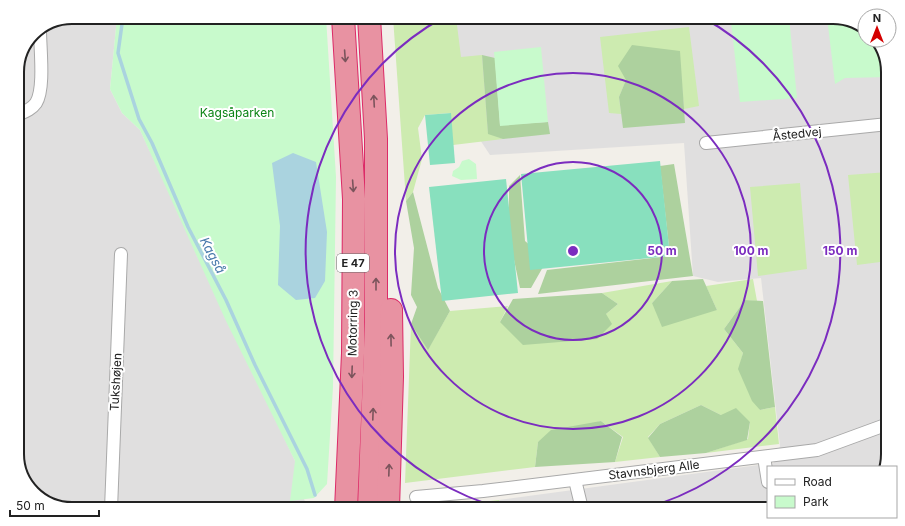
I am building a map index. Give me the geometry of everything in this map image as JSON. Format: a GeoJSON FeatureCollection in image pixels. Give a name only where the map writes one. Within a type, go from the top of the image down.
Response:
{"type":"FeatureCollection","features":[{"type":"Feature","properties":{"kind":"highway","name":"Motorring 3"},"geometry":{"type":"LineString","coordinates":[[343,24],[354,199],[353,353],[346,502]]}},
{"type":"Feature","properties":{"kind":"highway","name":"Motorring 3"},"geometry":{"type":"LineString","coordinates":[[369,502],[376,322],[376,140],[370,24]]}},
{"type":"Feature","properties":{"kind":"highway"},"geometry":{"type":"LineString","coordinates":[[376,140],[390,230],[392,377],[388,502]]}},
{"type":"Feature","properties":{"kind":"street"},"geometry":{"type":"LineString","coordinates":[[24,112],[28,111],[36,103],[40,92],[40,36]]}},
{"type":"Feature","properties":{"kind":"street","name":"Åstedvej"},"geometry":{"type":"LineString","coordinates":[[706,143],[881,125]]}},
{"type":"Feature","properties":{"kind":"street","name":"Tukshøjen"},"geometry":{"type":"LineString","coordinates":[[111,502],[121,254]]}},
{"type":"Feature","properties":{"kind":"street","name":"Stavnsbjerg Alle"},"geometry":{"type":"LineString","coordinates":[[416,497],[575,480],[817,450],[881,427]]}},
{"type":"Feature","properties":{"kind":"street"},"geometry":{"type":"LineString","coordinates":[[764,457],[767,476]]}},
{"type":"Feature","properties":{"kind":"street"},"geometry":{"type":"LineString","coordinates":[[575,480],[580,502]]}},
{"type":"Feature","properties":{"kind":"shaded area"},"geometry":{"type":"Polygon","coordinates":[[[66,24],[116,24],[110,89],[122,113],[140,130],[295,461],[305,502],[66,502],[48,496],[32,481],[25,464],[24,457],[24,69],[29,51],[40,36],[48,30],[66,24]]]}},
{"type":"Feature","properties":{"kind":"shaded area"},"geometry":{"type":"Polygon","coordinates":[[[404,24],[839,24],[857,30],[857,48],[874,48],[881,69],[881,460],[879,466],[767,466],[767,502],[499,502],[499,500],[774,463],[780,446],[761,278],[718,282],[693,276],[684,143],[490,155],[404,24]]]}},
{"type":"Feature","properties":{"kind":"green space","name":"Kagsåparken"},"geometry":{"type":"Polygon","coordinates":[[[116,24],[326,24],[336,177],[333,387],[327,484],[314,498],[290,501],[295,461],[226,321],[140,130],[122,113],[110,89],[116,24]]]}},
{"type":"Feature","properties":{"kind":"green space"},"geometry":{"type":"Polygon","coordinates":[[[393,24],[457,24],[461,57],[482,55],[488,133],[503,139],[453,145],[450,113],[425,115],[418,128],[422,159],[413,192],[406,201],[393,24]]]}},
{"type":"Feature","properties":{"kind":"green space"},"geometry":{"type":"Polygon","coordinates":[[[731,24],[790,24],[797,98],[740,102],[731,24]]]}},
{"type":"Feature","properties":{"kind":"green space"},"geometry":{"type":"Polygon","coordinates":[[[828,24],[839,24],[857,30],[857,48],[874,48],[880,62],[881,77],[845,78],[835,84],[828,24]]]}},
{"type":"Feature","properties":{"kind":"green space"},"geometry":{"type":"Polygon","coordinates":[[[689,27],[699,106],[684,109],[679,51],[626,80],[619,97],[621,114],[609,113],[600,37],[689,27]]]}},
{"type":"Feature","properties":{"kind":"green space"},"geometry":{"type":"Polygon","coordinates":[[[632,45],[680,51],[685,123],[623,128],[619,97],[626,80],[618,66],[632,45]]]}},
{"type":"Feature","properties":{"kind":"green space"},"geometry":{"type":"Polygon","coordinates":[[[541,47],[548,122],[500,126],[494,52],[541,47]]]}},
{"type":"Feature","properties":{"kind":"green space"},"geometry":{"type":"Polygon","coordinates":[[[482,55],[495,58],[500,125],[548,122],[550,134],[503,139],[488,134],[482,55]]]}},
{"type":"Feature","properties":{"kind":"green space"},"geometry":{"type":"Polygon","coordinates":[[[451,113],[455,163],[430,165],[425,115],[451,113]]]}},
{"type":"Feature","properties":{"kind":"green space"},"geometry":{"type":"Polygon","coordinates":[[[469,159],[476,164],[477,179],[461,180],[452,176],[453,171],[459,167],[462,161],[469,159]]]}},
{"type":"Feature","properties":{"kind":"green space"},"geometry":{"type":"Polygon","coordinates":[[[660,161],[670,256],[530,270],[521,174],[660,161]]]}},
{"type":"Feature","properties":{"kind":"green space"},"geometry":{"type":"Polygon","coordinates":[[[674,164],[693,276],[538,294],[547,270],[670,256],[660,166],[674,164]]]}},
{"type":"Feature","properties":{"kind":"green space"},"geometry":{"type":"Polygon","coordinates":[[[881,173],[881,262],[857,265],[848,175],[881,173]]]}},
{"type":"Feature","properties":{"kind":"green space"},"geometry":{"type":"Polygon","coordinates":[[[520,175],[525,241],[547,260],[531,288],[520,288],[509,236],[509,186],[520,175]]]}},
{"type":"Feature","properties":{"kind":"green space"},"geometry":{"type":"Polygon","coordinates":[[[506,179],[518,293],[442,301],[429,187],[506,179]]]}},
{"type":"Feature","properties":{"kind":"green space"},"geometry":{"type":"Polygon","coordinates":[[[800,183],[807,269],[758,276],[750,187],[800,183]]]}},
{"type":"Feature","properties":{"kind":"green space"},"geometry":{"type":"Polygon","coordinates":[[[413,192],[438,288],[450,311],[428,350],[411,324],[417,307],[411,295],[414,248],[406,201],[413,192]]]}},
{"type":"Feature","properties":{"kind":"green space"},"geometry":{"type":"Polygon","coordinates":[[[703,279],[717,310],[662,327],[652,303],[672,281],[703,279]]]}},
{"type":"Feature","properties":{"kind":"green space"},"geometry":{"type":"Polygon","coordinates":[[[753,279],[757,301],[745,300],[724,329],[743,353],[739,369],[760,410],[775,407],[779,444],[706,453],[748,439],[750,422],[721,415],[701,405],[660,424],[648,437],[660,457],[615,462],[623,437],[601,421],[538,442],[535,467],[405,483],[411,324],[428,349],[450,311],[508,306],[500,322],[606,314],[618,304],[602,293],[672,281],[652,303],[717,310],[706,286],[753,279]]]}},
{"type":"Feature","properties":{"kind":"green space"},"geometry":{"type":"Polygon","coordinates":[[[602,293],[618,304],[606,314],[612,324],[597,339],[523,345],[500,322],[513,299],[602,293]]]}},
{"type":"Feature","properties":{"kind":"green space"},"geometry":{"type":"Polygon","coordinates":[[[745,300],[763,301],[775,407],[760,410],[752,401],[738,369],[743,353],[724,329],[745,300]]]}},
{"type":"Feature","properties":{"kind":"green space"},"geometry":{"type":"Polygon","coordinates":[[[701,405],[721,415],[736,408],[750,422],[747,440],[706,453],[660,457],[648,438],[660,424],[701,405]]]}},
{"type":"Feature","properties":{"kind":"green space"},"geometry":{"type":"Polygon","coordinates":[[[601,421],[622,437],[615,462],[535,467],[538,442],[551,430],[601,421]]]}},
{"type":"Feature","properties":{"kind":"green space"},"geometry":{"type":"Polygon","coordinates":[[[499,500],[499,502],[481,502],[499,500]]]}},
{"type":"Feature","properties":{"kind":"water"},"geometry":{"type":"Polygon","coordinates":[[[293,153],[316,162],[327,232],[325,281],[315,298],[296,300],[278,285],[280,226],[272,163],[293,153]]]}},
{"type":"Feature","properties":{"kind":"waterway","name":"Kagså"},"geometry":{"type":"LineString","coordinates":[[122,24],[118,53],[139,119],[152,143],[188,227],[226,300],[255,365],[307,469],[315,495]]}}]}
